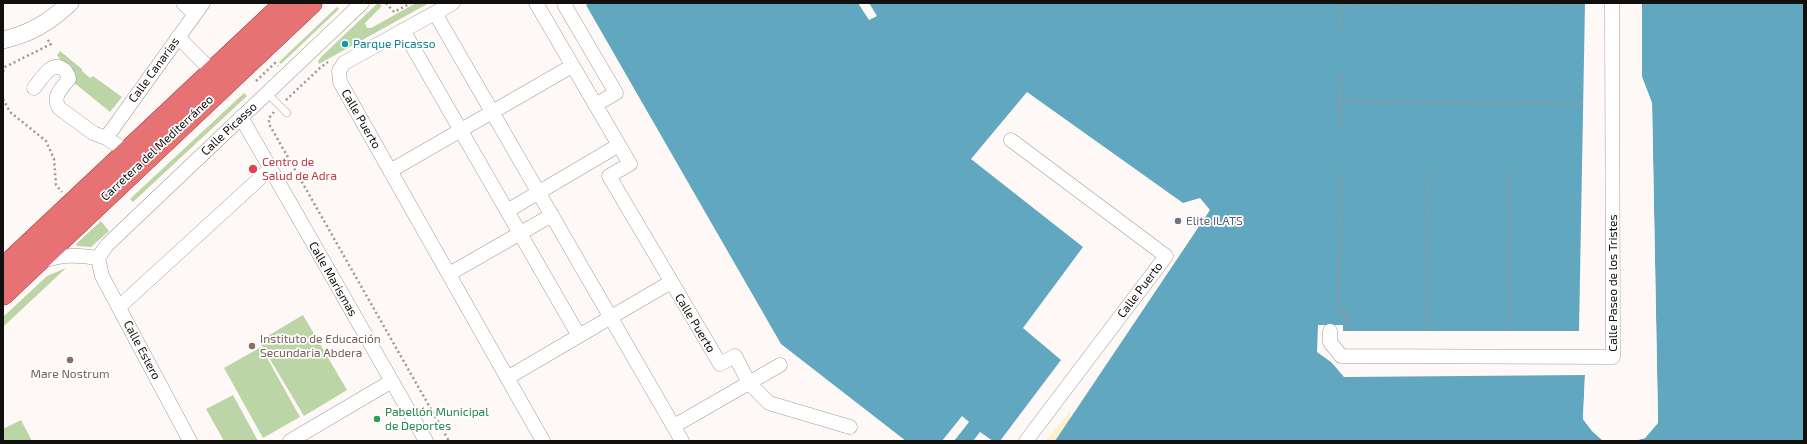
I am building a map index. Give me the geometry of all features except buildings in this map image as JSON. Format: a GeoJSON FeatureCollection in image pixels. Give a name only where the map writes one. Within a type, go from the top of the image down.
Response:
{"type":"FeatureCollection","features":[{"type":"Feature","properties":{"kind":"highway","name":"Carretera del Mediterráneo"},"geometry":{"type":"LineString","coordinates":[[6,261],[128,152],[286,3]]}},
{"type":"Feature","properties":{"kind":"highway","name":"Carretera del Mediterráneo"},"geometry":{"type":"LineString","coordinates":[[3,294],[311,3]]}},
{"type":"Feature","properties":{"kind":"street"},"geometry":{"type":"LineString","coordinates":[[3,40],[34,31],[51,20],[70,3]]}},
{"type":"Feature","properties":{"kind":"street"},"geometry":{"type":"LineString","coordinates":[[183,3],[199,8]]}},
{"type":"Feature","properties":{"kind":"street","name":"Calle Picasso"},"geometry":{"type":"LineString","coordinates":[[98,258],[107,245],[362,3]]}},
{"type":"Feature","properties":{"kind":"street","name":"Calle Puerto"},"geometry":{"type":"LineString","coordinates":[[453,3],[344,63],[339,71],[340,82],[543,441]]}},
{"type":"Feature","properties":{"kind":"street","name":"Calle Puerto"},"geometry":{"type":"LineString","coordinates":[[536,3],[630,164],[609,176],[720,364],[735,356],[749,383],[769,403],[850,427]]}},
{"type":"Feature","properties":{"kind":"street"},"geometry":{"type":"LineString","coordinates":[[566,3],[565,6],[616,93],[595,105]]}},
{"type":"Feature","properties":{"kind":"street","name":"Calle Paseo de los Tristes"},"geometry":{"type":"LineString","coordinates":[[1330,331],[1330,342],[1341,356],[1613,357],[1612,3]]}},
{"type":"Feature","properties":{"kind":"street","name":"Calle Canarias"},"geometry":{"type":"LineString","coordinates":[[106,138],[199,8]]}},
{"type":"Feature","properties":{"kind":"street"},"geometry":{"type":"LineString","coordinates":[[435,13],[682,441]]}},
{"type":"Feature","properties":{"kind":"street"},"geometry":{"type":"LineString","coordinates":[[404,30],[579,336]]}},
{"type":"Feature","properties":{"kind":"street"},"geometry":{"type":"LineString","coordinates":[[178,37],[213,72]]}},
{"type":"Feature","properties":{"kind":"street"},"geometry":{"type":"LineString","coordinates":[[390,171],[572,66]]}},
{"type":"Feature","properties":{"kind":"street"},"geometry":{"type":"LineString","coordinates":[[34,88],[50,69],[57,67],[63,68],[68,73],[69,79],[56,96],[55,102],[59,108],[93,133],[106,138],[128,152]]}},
{"type":"Feature","properties":{"kind":"street","name":"Calle Marismas"},"geometry":{"type":"LineString","coordinates":[[241,117],[426,441]]}},
{"type":"Feature","properties":{"kind":"street","name":"Calle Puerto"},"geometry":{"type":"LineString","coordinates":[[1011,140],[1166,256],[1026,441]]}},
{"type":"Feature","properties":{"kind":"street"},"geometry":{"type":"LineString","coordinates":[[508,211],[619,145]]}},
{"type":"Feature","properties":{"kind":"street"},"geometry":{"type":"LineString","coordinates":[[119,308],[270,169]]}},
{"type":"Feature","properties":{"kind":"street"},"geometry":{"type":"LineString","coordinates":[[449,274],[552,214]]}},
{"type":"Feature","properties":{"kind":"street"},"geometry":{"type":"LineString","coordinates":[[35,264],[55,257],[63,256],[76,255],[98,258]]}},
{"type":"Feature","properties":{"kind":"street","name":"Calle Estero"},"geometry":{"type":"LineString","coordinates":[[98,258],[102,276],[190,441]]}},
{"type":"Feature","properties":{"kind":"street","name":"Calle Puerto"},"geometry":{"type":"LineString","coordinates":[[507,378],[671,282]]}},
{"type":"Feature","properties":{"kind":"street"},"geometry":{"type":"LineString","coordinates":[[674,426],[780,365]]}},
{"type":"Feature","properties":{"kind":"street"},"geometry":{"type":"LineString","coordinates":[[290,441],[392,381]]}},
{"type":"Feature","properties":{"kind":"lane"},"geometry":{"type":"LineString","coordinates":[[272,98],[287,113]]}},
{"type":"Feature","properties":{"kind":"path"},"geometry":{"type":"LineString","coordinates":[[386,3],[394,12],[411,3]]}},
{"type":"Feature","properties":{"kind":"path"},"geometry":{"type":"LineString","coordinates":[[1340,29],[1340,3],[1585,4]]}},
{"type":"Feature","properties":{"kind":"path"},"geometry":{"type":"LineString","coordinates":[[3,72],[5,66],[51,44],[46,36],[34,31]]}},
{"type":"Feature","properties":{"kind":"path"},"geometry":{"type":"LineString","coordinates":[[321,66],[269,118],[269,124],[449,441]]}},
{"type":"Feature","properties":{"kind":"path"},"geometry":{"type":"LineString","coordinates":[[1339,124],[1340,74]]}},
{"type":"Feature","properties":{"kind":"path"},"geometry":{"type":"LineString","coordinates":[[3,99],[10,112],[46,141],[54,159],[56,185]]}},
{"type":"Feature","properties":{"kind":"path"},"geometry":{"type":"LineString","coordinates":[[1340,100],[1583,103]]}},
{"type":"Feature","properties":{"kind":"path"},"geometry":{"type":"LineString","coordinates":[[1341,171],[1338,312],[1346,311],[1346,331]]}},
{"type":"Feature","properties":{"kind":"path"},"geometry":{"type":"LineString","coordinates":[[1427,331],[1428,172]]}},
{"type":"Feature","properties":{"kind":"path"},"geometry":{"type":"LineString","coordinates":[[1509,173],[1509,331]]}},
{"type":"Feature","properties":{"kind":"green space","name":"Parque Picasso"},"geometry":{"type":"Polygon","coordinates":[[[378,3],[382,6],[365,23],[367,28],[371,28],[416,3],[429,3],[319,64],[318,61],[322,56],[378,3]]]}},
{"type":"Feature","properties":{"kind":"green space"},"geometry":{"type":"Polygon","coordinates":[[[337,7],[339,9],[281,64],[279,62],[337,7]]]}},
{"type":"Feature","properties":{"kind":"green space"},"geometry":{"type":"Polygon","coordinates":[[[60,51],[82,69],[82,71],[90,78],[93,76],[122,97],[110,112],[72,81],[72,77],[57,55],[60,51]]]}},
{"type":"Feature","properties":{"kind":"green space"},"geometry":{"type":"Polygon","coordinates":[[[244,93],[247,96],[133,202],[130,199],[244,93]]]}},
{"type":"Feature","properties":{"kind":"green space"},"geometry":{"type":"Polygon","coordinates":[[[101,221],[109,231],[91,247],[77,246],[76,244],[101,221]]]}},
{"type":"Feature","properties":{"kind":"green space"},"geometry":{"type":"Polygon","coordinates":[[[66,268],[3,327],[3,317],[47,276],[66,268]]]}},
{"type":"Feature","properties":{"kind":"green space"},"geometry":{"type":"Polygon","coordinates":[[[303,315],[347,390],[304,416],[259,341],[303,315]]]}},
{"type":"Feature","properties":{"kind":"green space"},"geometry":{"type":"Polygon","coordinates":[[[261,347],[300,417],[263,438],[224,368],[261,347]]]}},
{"type":"Feature","properties":{"kind":"green space"},"geometry":{"type":"Polygon","coordinates":[[[233,395],[258,441],[224,441],[206,409],[233,395]]]}},
{"type":"Feature","properties":{"kind":"green space"},"geometry":{"type":"Polygon","coordinates":[[[21,420],[32,441],[3,441],[3,429],[21,420]]]}},
{"type":"Feature","properties":{"kind":"sand"},"geometry":{"type":"Polygon","coordinates":[[[1071,411],[1068,441],[1045,441],[1071,411]]]}},
{"type":"Feature","properties":{"kind":"water"},"geometry":{"type":"Polygon","coordinates":[[[589,3],[1585,3],[1579,331],[1343,331],[1343,325],[1318,325],[1317,352],[1342,370],[1585,375],[1583,419],[1592,431],[1603,441],[1055,441],[1210,210],[1200,198],[1183,203],[1027,92],[971,159],[1083,247],[1023,328],[1061,360],[1000,441],[993,441],[980,432],[973,441],[954,441],[969,422],[962,416],[942,441],[906,441],[781,344],[586,5],[589,3]]]}},
{"type":"Feature","properties":{"kind":"water"},"geometry":{"type":"Polygon","coordinates":[[[1642,3],[1804,3],[1804,441],[1634,441],[1645,438],[1658,422],[1652,103],[1642,77],[1642,3]]]}},
{"type":"Feature","properties":{"kind":"pier"},"geometry":{"type":"Polygon","coordinates":[[[858,3],[869,3],[877,16],[869,20],[858,3]]]}},
{"type":"Feature","properties":{"kind":"pier"},"geometry":{"type":"Polygon","coordinates":[[[1640,3],[1642,3],[1642,77],[1652,103],[1658,423],[1645,438],[1632,441],[1644,436],[1656,422],[1650,103],[1640,77],[1640,3]]]}},
{"type":"Feature","properties":{"kind":"pier"},"geometry":{"type":"Polygon","coordinates":[[[1332,363],[1335,363],[1343,368],[1586,373],[1585,418],[1605,441],[1592,431],[1583,419],[1585,375],[1344,377],[1332,363]]]}},
{"type":"Feature","properties":{"kind":"place","name":"Parque Picasso"},"geometry":{"type":"Point","coordinates":[345,44]}},
{"type":"Feature","properties":{"kind":"place","name":"Centro de Salud de Adra"},"geometry":{"type":"Point","coordinates":[253,169]}},
{"type":"Feature","properties":{"kind":"place","name":"Elite ILATS"},"geometry":{"type":"Point","coordinates":[1178,221]}},
{"type":"Feature","properties":{"kind":"place","name":"Instituto de Educación Secundaria Abdera"},"geometry":{"type":"Point","coordinates":[252,346]}},
{"type":"Feature","properties":{"kind":"place","name":"Mare Nostrum"},"geometry":{"type":"Point","coordinates":[70,360]}},
{"type":"Feature","properties":{"kind":"place","name":"Pabellón Municipal de Deportes"},"geometry":{"type":"Point","coordinates":[377,419]}}]}
